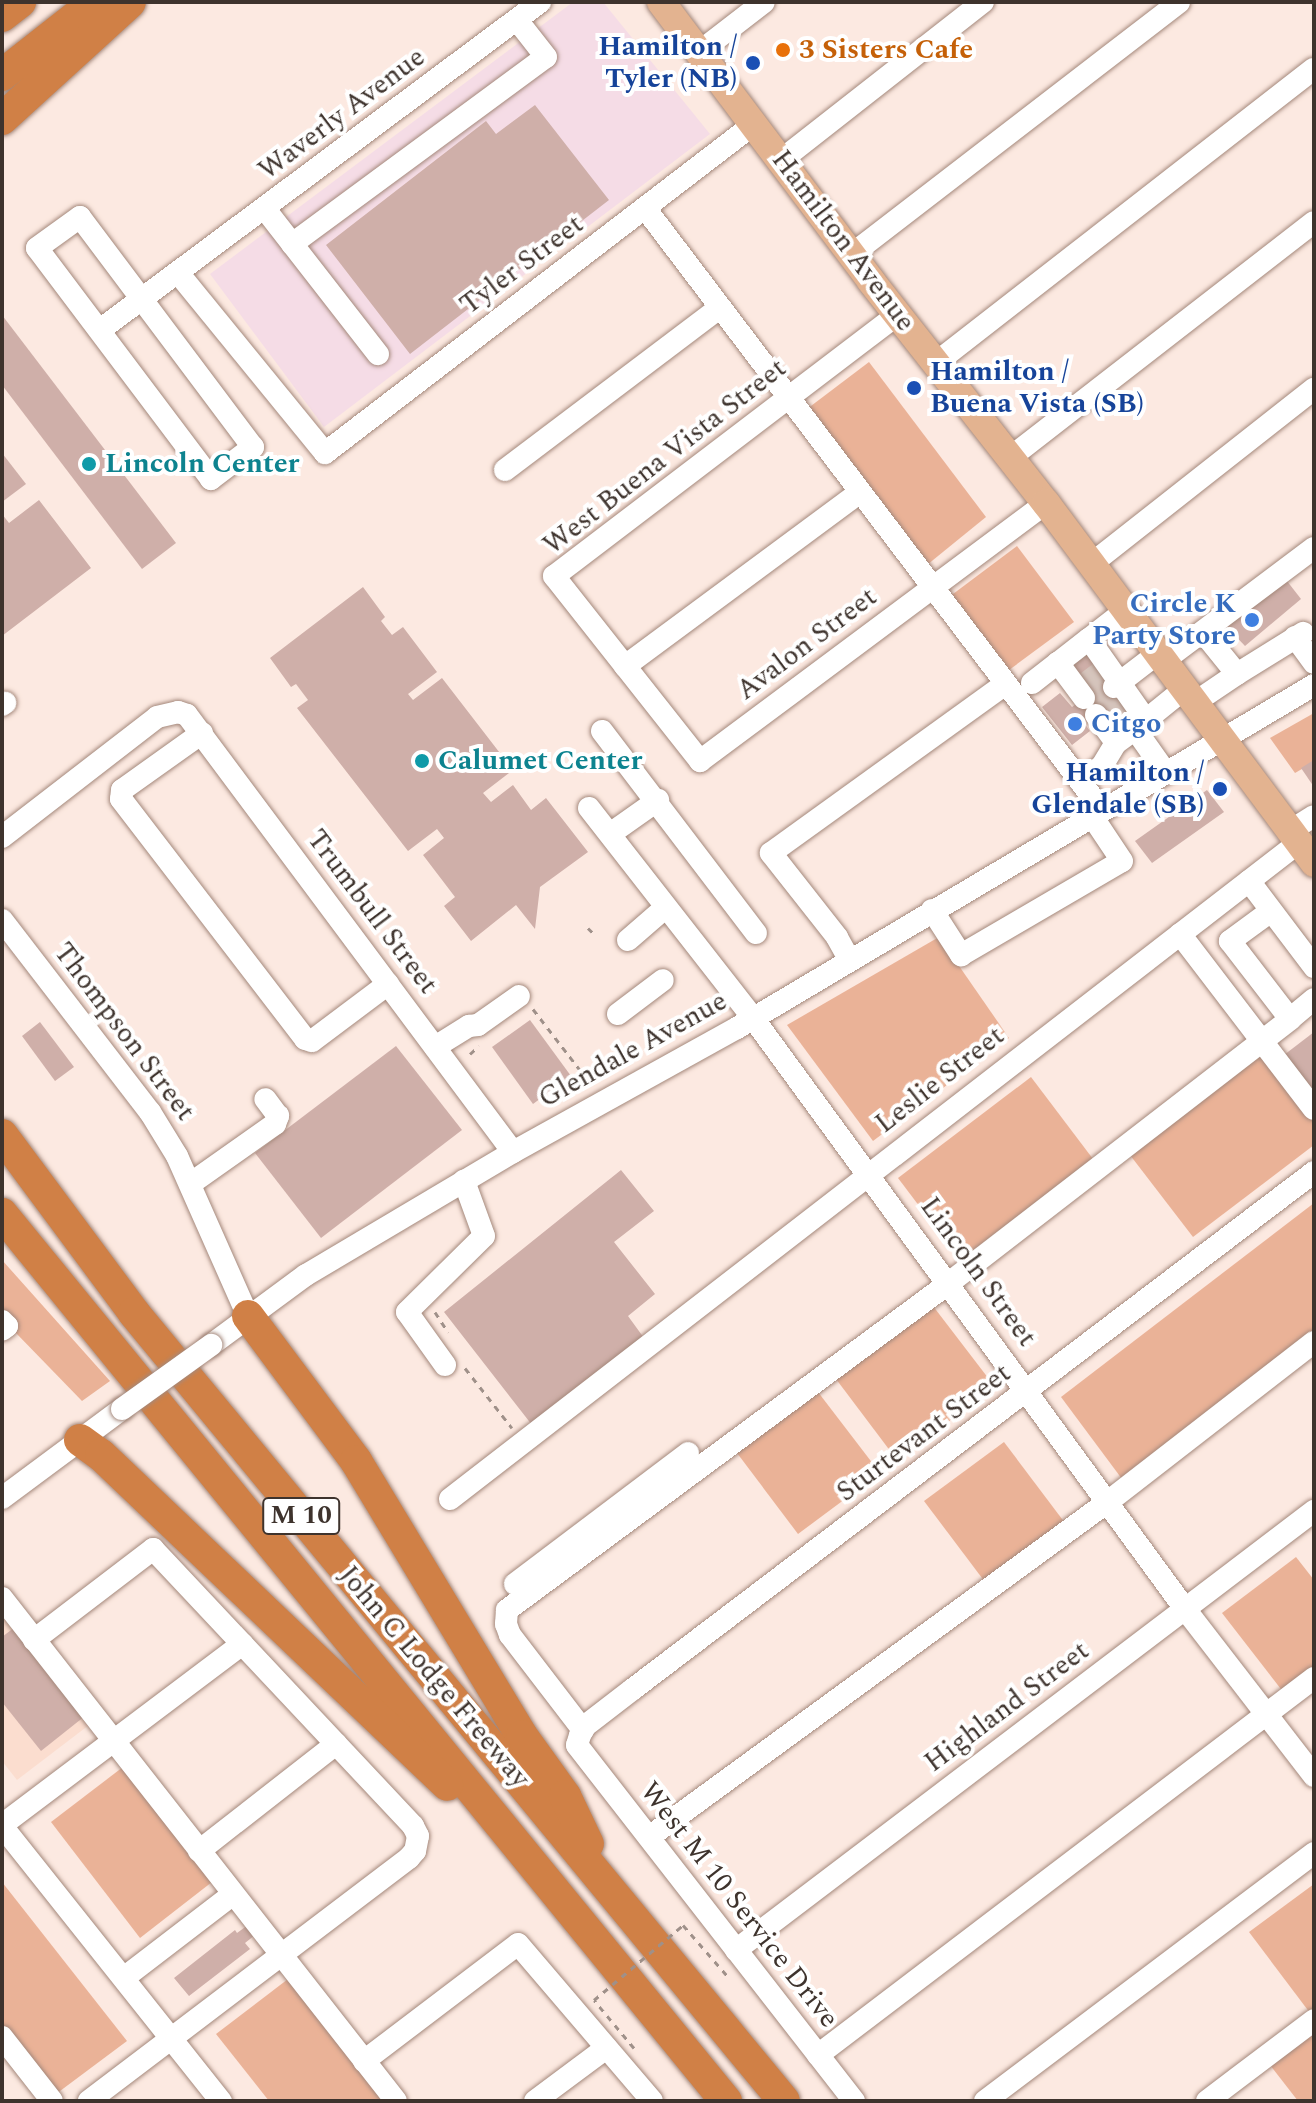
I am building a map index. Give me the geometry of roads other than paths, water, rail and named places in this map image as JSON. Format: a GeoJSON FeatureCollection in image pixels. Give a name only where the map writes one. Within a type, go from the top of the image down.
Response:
{"type":"FeatureCollection","features":[{"type":"Feature","properties":{"kind":"highway"},"geometry":{"type":"LineString","coordinates":[[2,16],[20,2]]}},
{"type":"Feature","properties":{"kind":"highway"},"geometry":{"type":"LineString","coordinates":[[2,75],[95,2]]}},
{"type":"Feature","properties":{"kind":"highway"},"geometry":{"type":"LineString","coordinates":[[2,119],[52,77],[63,61],[130,2]]}},
{"type":"Feature","properties":{"kind":"highway"},"geometry":{"type":"LineString","coordinates":[[2,105],[45,68],[63,61]]}},
{"type":"Feature","properties":{"kind":"highway","name":"John C Lodge Freeway"},"geometry":{"type":"LineString","coordinates":[[2,1135],[134,1313],[784,2101]]}},
{"type":"Feature","properties":{"kind":"highway","name":"John C Lodge Freeway"},"geometry":{"type":"LineString","coordinates":[[2,1214],[726,2101]]}},
{"type":"Feature","properties":{"kind":"highway"},"geometry":{"type":"LineString","coordinates":[[248,1316],[356,1461],[522,1736],[565,1796],[610,1890]]}},
{"type":"Feature","properties":{"kind":"highway"},"geometry":{"type":"LineString","coordinates":[[80,1440],[101,1455],[458,1796],[498,1820]]}},
{"type":"Feature","properties":{"kind":"main road","name":"Hamilton Avenue"},"geometry":{"type":"LineString","coordinates":[[661,2],[897,315],[1046,503],[1301,846]]}},
{"type":"Feature","properties":{"kind":"street","name":"Waverly Avenue"},"geometry":{"type":"LineString","coordinates":[[100,330],[540,2]]}},
{"type":"Feature","properties":{"kind":"street"},"geometry":{"type":"LineString","coordinates":[[698,53],[764,2]]}},
{"type":"Feature","properties":{"kind":"street"},"geometry":{"type":"LineString","coordinates":[[780,161],[983,2]]}},
{"type":"Feature","properties":{"kind":"street"},"geometry":{"type":"LineString","coordinates":[[851,255],[1179,2]]}},
{"type":"Feature","properties":{"kind":"street"},"geometry":{"type":"LineString","coordinates":[[292,244],[546,57],[517,20]]}},
{"type":"Feature","properties":{"kind":"street"},"geometry":{"type":"LineString","coordinates":[[937,362],[1314,69]]}},
{"type":"Feature","properties":{"kind":"street","name":"Tyler Street"},"geometry":{"type":"LineString","coordinates":[[179,274],[325,453],[754,124]]}},
{"type":"Feature","properties":{"kind":"street"},"geometry":{"type":"LineString","coordinates":[[645,208],[1080,781],[1122,861],[961,955],[932,910]]}},
{"type":"Feature","properties":{"kind":"street"},"geometry":{"type":"LineString","coordinates":[[265,209],[378,354]]}},
{"type":"Feature","properties":{"kind":"street"},"geometry":{"type":"LineString","coordinates":[[80,217],[143,299],[253,447],[211,479],[37,248],[80,217]]}},
{"type":"Feature","properties":{"kind":"street"},"geometry":{"type":"LineString","coordinates":[[1011,457],[1314,222]]}},
{"type":"Feature","properties":{"kind":"street"},"geometry":{"type":"LineString","coordinates":[[505,470],[719,308]]}},
{"type":"Feature","properties":{"kind":"street","name":"West Buena Vista Street"},"geometry":{"type":"LineString","coordinates":[[625,666],[554,576],[897,315]]}},
{"type":"Feature","properties":{"kind":"street"},"geometry":{"type":"LineString","coordinates":[[1090,565],[1314,389]]}},
{"type":"Feature","properties":{"kind":"street"},"geometry":{"type":"LineString","coordinates":[[625,666],[859,493]]}},
{"type":"Feature","properties":{"kind":"street","name":"Avalon Street"},"geometry":{"type":"LineString","coordinates":[[625,666],[700,761],[1046,503]]}},
{"type":"Feature","properties":{"kind":"street"},"geometry":{"type":"LineString","coordinates":[[1105,694],[1203,632],[1314,548]]}},
{"type":"Feature","properties":{"kind":"street"},"geometry":{"type":"LineString","coordinates":[[1032,683],[1125,611]]}},
{"type":"Feature","properties":{"kind":"street"},"geometry":{"type":"LineString","coordinates":[[1203,632],[1237,674]]}},
{"type":"Feature","properties":{"kind":"street"},"geometry":{"type":"LineString","coordinates":[[1080,781],[1102,766],[1116,743],[1141,725],[1237,674],[1299,635],[1314,663]]}},
{"type":"Feature","properties":{"kind":"street"},"geometry":{"type":"LineString","coordinates":[[1089,639],[1116,743]]}},
{"type":"Feature","properties":{"kind":"street"},"geometry":{"type":"LineString","coordinates":[[1058,663],[1105,694],[1141,725],[1166,773]]}},
{"type":"Feature","properties":{"kind":"street"},"geometry":{"type":"LineString","coordinates":[[849,959],[837,937],[771,853],[1005,684]]}},
{"type":"Feature","properties":{"kind":"street","name":"Glendale Avenue"},"geometry":{"type":"LineString","coordinates":[[2,1498],[306,1275],[513,1152],[753,1018],[1314,685]]}},
{"type":"Feature","properties":{"kind":"street","name":"Trumbull Street"},"geometry":{"type":"LineString","coordinates":[[2,837],[157,717],[178,712],[187,715],[513,1152]]}},
{"type":"Feature","properties":{"kind":"street"},"geometry":{"type":"LineString","coordinates":[[602,731],[658,800],[756,933]]}},
{"type":"Feature","properties":{"kind":"street"},"geometry":{"type":"LineString","coordinates":[[202,733],[122,790],[121,799],[305,1039],[312,1041],[388,984]]}},
{"type":"Feature","properties":{"kind":"street"},"geometry":{"type":"LineString","coordinates":[[610,834],[658,800]]}},
{"type":"Feature","properties":{"kind":"street","name":"Lincoln Street"},"geometry":{"type":"LineString","coordinates":[[589,808],[753,1018],[1185,1609],[1314,1776]]}},
{"type":"Feature","properties":{"kind":"street","name":"Leslie Street"},"geometry":{"type":"LineString","coordinates":[[450,1499],[1249,881],[1301,846],[1314,816]]}},
{"type":"Feature","properties":{"kind":"street"},"geometry":{"type":"LineString","coordinates":[[1249,881],[1314,967]]}},
{"type":"Feature","properties":{"kind":"street"},"geometry":{"type":"LineString","coordinates":[[628,940],[666,907]]}},
{"type":"Feature","properties":{"kind":"street"},"geometry":{"type":"LineString","coordinates":[[1271,911],[1230,941],[1290,1019]]}},
{"type":"Feature","properties":{"kind":"street","name":"Thompson Street"},"geometry":{"type":"LineString","coordinates":[[2,920],[150,1112],[190,1184],[224,1268],[248,1316]]}},
{"type":"Feature","properties":{"kind":"street"},"geometry":{"type":"LineString","coordinates":[[1180,934],[1314,1109]]}},
{"type":"Feature","properties":{"kind":"street"},"geometry":{"type":"LineString","coordinates":[[618,1014],[663,980]]}},
{"type":"Feature","properties":{"kind":"street"},"geometry":{"type":"LineString","coordinates":[[515,1584],[949,1283],[1314,999]]}},
{"type":"Feature","properties":{"kind":"street"},"geometry":{"type":"LineString","coordinates":[[435,1047],[469,1026],[478,1025],[525,1001]]}},
{"type":"Feature","properties":{"kind":"street"},"geometry":{"type":"LineString","coordinates":[[190,1184],[275,1124],[278,1116],[265,1099]]}},
{"type":"Feature","properties":{"kind":"street","name":"Sturtevant Street"},"geometry":{"type":"LineString","coordinates":[[580,1738],[1314,1172]]}},
{"type":"Feature","properties":{"kind":"street"},"geometry":{"type":"LineString","coordinates":[[452,1360],[407,1312],[484,1236],[464,1181]]}},
{"type":"Feature","properties":{"kind":"street"},"geometry":{"type":"LineString","coordinates":[[649,1837],[1109,1501],[1314,1342]]}},
{"type":"Feature","properties":{"kind":"street"},"geometry":{"type":"LineString","coordinates":[[613,1514],[688,1453]]}},
{"type":"Feature","properties":{"kind":"street","name":"Highland Street"},"geometry":{"type":"LineString","coordinates":[[736,1950],[1314,1511]]}},
{"type":"Feature","properties":{"kind":"street","name":"West M 10 Service Drive"},"geometry":{"type":"LineString","coordinates":[[613,1514],[507,1610],[506,1624],[510,1635],[649,1837],[854,2101]]}},
{"type":"Feature","properties":{"kind":"street"},"geometry":{"type":"LineString","coordinates":[[34,1640],[153,1549],[413,1826],[417,1844],[409,1858],[89,2101]]}},
{"type":"Feature","properties":{"kind":"street"},"geometry":{"type":"LineString","coordinates":[[2,1598],[396,2101]]}},
{"type":"Feature","properties":{"kind":"street"},"geometry":{"type":"LineString","coordinates":[[221,2101],[2,1826],[242,1644]]}},
{"type":"Feature","properties":{"kind":"street"},"geometry":{"type":"LineString","coordinates":[[818,2055],[1314,1678]]}},
{"type":"Feature","properties":{"kind":"street"},"geometry":{"type":"LineString","coordinates":[[199,1851],[336,1744]]}},
{"type":"Feature","properties":{"kind":"street"},"geometry":{"type":"LineString","coordinates":[[985,2101],[1314,1853]]}},
{"type":"Feature","properties":{"kind":"street"},"geometry":{"type":"LineString","coordinates":[[125,1977],[233,1894]]}},
{"type":"Feature","properties":{"kind":"street"},"geometry":{"type":"LineString","coordinates":[[364,2061],[518,1944],[652,2101]]}},
{"type":"Feature","properties":{"kind":"street"},"geometry":{"type":"LineString","coordinates":[[1207,2101],[1314,2020]]}},
{"type":"Feature","properties":{"kind":"street"},"geometry":{"type":"LineString","coordinates":[[2,2037],[52,2101]]}},
{"type":"Feature","properties":{"kind":"street"},"geometry":{"type":"LineString","coordinates":[[535,2101],[606,2048]]}},
{"type":"Feature","properties":{"kind":"tunnel"},"geometry":{"type":"LineString","coordinates":[[1086,683],[1102,671]]}},
{"type":"Feature","properties":{"kind":"tunnel"},"geometry":{"type":"LineString","coordinates":[[1089,705],[1114,687]]}},
{"type":"Feature","properties":{"kind":"tunnel"},"geometry":{"type":"LineString","coordinates":[[1110,715],[1126,702]]}},
{"type":"Feature","properties":{"kind":"place","name":"3 Sisters Cafe"},"geometry":{"type":"Point","coordinates":[783,50]}},
{"type":"Feature","properties":{"kind":"place","name":"Hamilton / Tyler (NB)"},"geometry":{"type":"Point","coordinates":[753,63]}},
{"type":"Feature","properties":{"kind":"place","name":"Hamilton / Buena Vista (SB)"},"geometry":{"type":"Point","coordinates":[914,388]}},
{"type":"Feature","properties":{"kind":"place","name":"Lincoln Center"},"geometry":{"type":"Point","coordinates":[89,464]}},
{"type":"Feature","properties":{"kind":"place","name":"Circle K Party Store"},"geometry":{"type":"Point","coordinates":[1252,620]}},
{"type":"Feature","properties":{"kind":"place","name":"Citgo"},"geometry":{"type":"Point","coordinates":[1075,724]}},
{"type":"Feature","properties":{"kind":"place","name":"Calumet Center"},"geometry":{"type":"Point","coordinates":[422,761]}},
{"type":"Feature","properties":{"kind":"place","name":"Hamilton / Glendale (SB)"},"geometry":{"type":"Point","coordinates":[1220,789]}}]}
